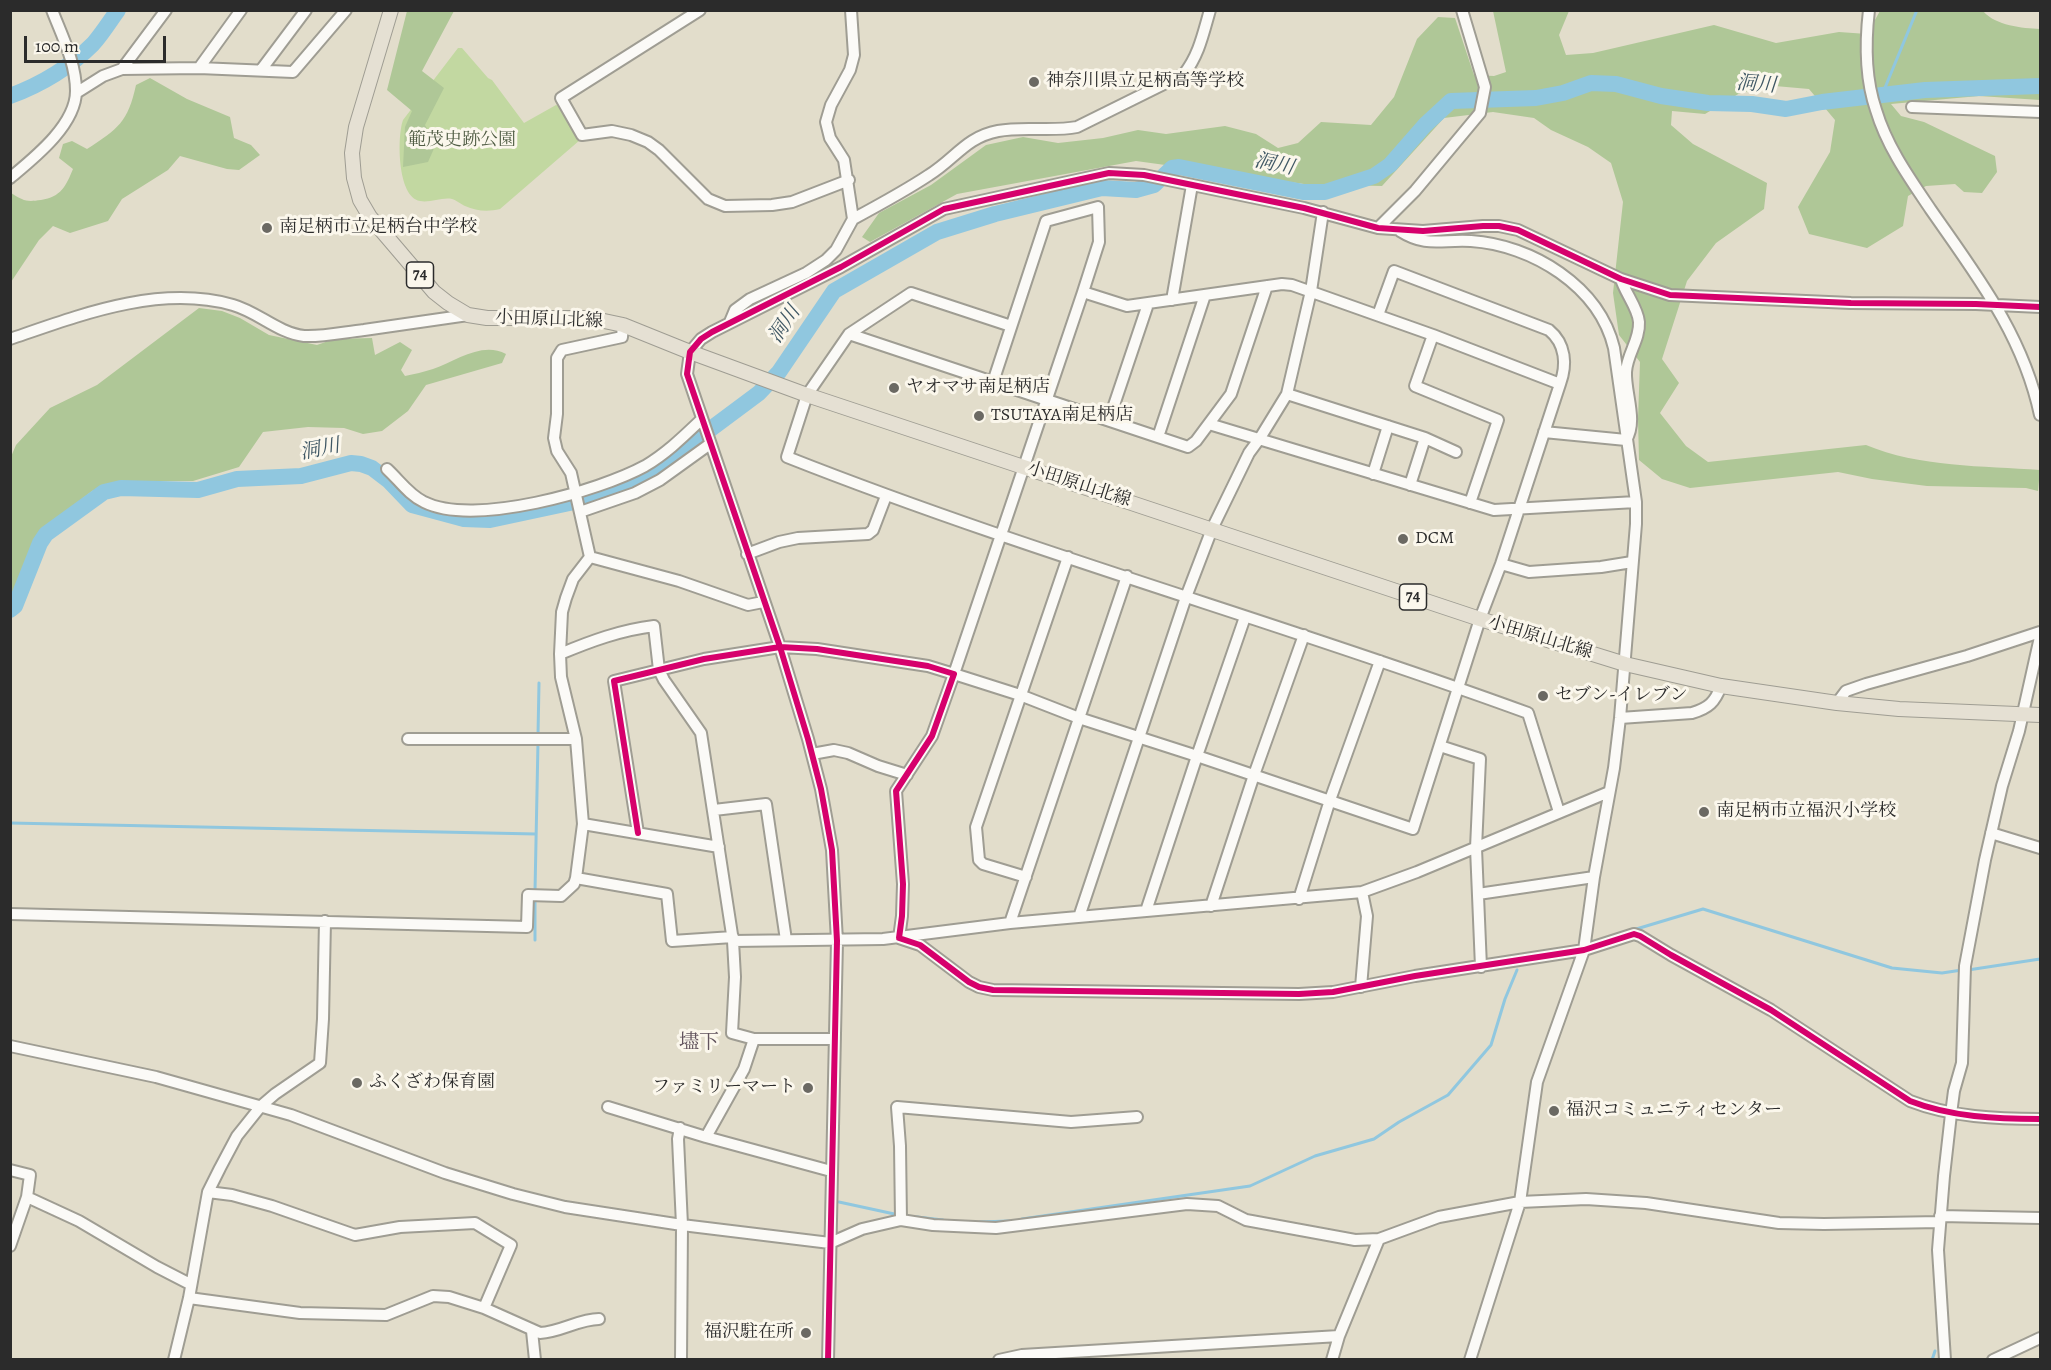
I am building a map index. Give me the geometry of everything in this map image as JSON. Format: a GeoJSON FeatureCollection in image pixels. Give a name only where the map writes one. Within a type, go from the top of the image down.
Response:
{"type":"FeatureCollection","features":[{"type":"Feature","properties":{"kind":"main road","name":"小田原山北線"},"geometry":{"type":"LineString","coordinates":[[391,10],[356,127],[352,153],[354,178],[360,200],[370,217],[434,291],[468,315],[487,318],[590,318],[623,325],[805,394],[1480,619],[1625,664],[1721,686],[1837,703],[1899,709],[2040,715]]}},
{"type":"Feature","properties":{"kind":"street"},"geometry":{"type":"LineString","coordinates":[[10,178],[54,138],[70,114],[76,93],[69,53],[52,10]]}},
{"type":"Feature","properties":{"kind":"street"},"geometry":{"type":"LineString","coordinates":[[122,69],[166,10]]}},
{"type":"Feature","properties":{"kind":"street"},"geometry":{"type":"LineString","coordinates":[[199,68],[241,10]]}},
{"type":"Feature","properties":{"kind":"street"},"geometry":{"type":"LineString","coordinates":[[261,70],[306,10]]}},
{"type":"Feature","properties":{"kind":"street"},"geometry":{"type":"LineString","coordinates":[[76,93],[103,76],[122,69],[199,68],[293,72],[346,10]]}},
{"type":"Feature","properties":{"kind":"street"},"geometry":{"type":"LineString","coordinates":[[700,10],[561,98],[582,135],[612,131],[648,142],[708,199],[724,206],[772,205],[792,202],[849,180]]}},
{"type":"Feature","properties":{"kind":"street"},"geometry":{"type":"LineString","coordinates":[[851,10],[854,55],[850,70],[831,105],[826,122],[830,138],[844,160],[849,180],[853,219]]}},
{"type":"Feature","properties":{"kind":"street"},"geometry":{"type":"LineString","coordinates":[[730,322],[735,310],[750,299],[806,273],[826,260],[836,249],[853,219],[931,174],[965,145],[998,131],[1063,130],[1077,127],[1184,74],[1199,51],[1210,10]]}},
{"type":"Feature","properties":{"kind":"street"},"geometry":{"type":"LineString","coordinates":[[1378,228],[1415,191],[1480,114],[1484,103],[1485,87],[1462,10]]}},
{"type":"Feature","properties":{"kind":"street"},"geometry":{"type":"LineString","coordinates":[[1869,10],[1866,32],[1867,61],[1875,109],[1889,143],[1909,178],[1997,306],[2028,372],[2040,415]]}},
{"type":"Feature","properties":{"kind":"street"},"geometry":{"type":"LineString","coordinates":[[1912,107],[2040,112]]}},
{"type":"Feature","properties":{"kind":"street"},"geometry":{"type":"LineString","coordinates":[[828,1359],[837,941],[832,850],[812,754],[780,647],[687,374],[690,352],[701,339],[730,322],[815,281],[944,209],[1109,172],[1144,175],[1323,212],[1378,228],[1423,231],[1483,225],[1518,230],[1621,279],[1670,295],[1851,303],[2040,307]]}},
{"type":"Feature","properties":{"kind":"street"},"geometry":{"type":"LineString","coordinates":[[1173,300],[1192,185]]}},
{"type":"Feature","properties":{"kind":"street"},"geometry":{"type":"LineString","coordinates":[[899,938],[903,884],[896,791],[932,736],[954,674],[1083,292],[1098,242],[1098,207],[1050,218],[1046,221],[993,382]]}},
{"type":"Feature","properties":{"kind":"street"},"geometry":{"type":"LineString","coordinates":[[1079,917],[1186,597],[1212,529],[1249,453],[1287,394],[1311,291],[1323,212]]}},
{"type":"Feature","properties":{"kind":"street"},"geometry":{"type":"LineString","coordinates":[[1397,229],[1421,242],[1470,241],[1493,244],[1525,254],[1565,276],[1585,295],[1605,323],[1611,336],[1636,502],[1620,718],[1584,950],[1537,1082],[1520,1202],[1470,1359]]}},
{"type":"Feature","properties":{"kind":"street"},"geometry":{"type":"LineString","coordinates":[[638,832],[614,681],[705,659],[780,647],[817,649],[928,666],[1413,828],[1480,619],[1501,564],[1565,369],[1564,356],[1555,335],[1549,330],[1394,271],[1378,315]]}},
{"type":"Feature","properties":{"kind":"street"},"geometry":{"type":"LineString","coordinates":[[1621,279],[1639,320],[1638,332],[1627,364],[1631,422],[1630,434],[1626,440]]}},
{"type":"Feature","properties":{"kind":"street"},"geometry":{"type":"LineString","coordinates":[[1083,292],[1127,306],[1267,286],[1292,285],[1433,335],[1560,384]]}},
{"type":"Feature","properties":{"kind":"street"},"geometry":{"type":"LineString","coordinates":[[849,334],[1188,447],[1196,441],[1231,394],[1267,286]]}},
{"type":"Feature","properties":{"kind":"street"},"geometry":{"type":"LineString","coordinates":[[1011,326],[911,293],[849,334],[805,394],[787,457],[886,496],[1458,687],[1528,713],[1559,812]]}},
{"type":"Feature","properties":{"kind":"street"},"geometry":{"type":"LineString","coordinates":[[1158,437],[1205,295]]}},
{"type":"Feature","properties":{"kind":"street"},"geometry":{"type":"LineString","coordinates":[[10,339],[96,312],[148,299],[167,297],[189,297],[236,306],[304,336],[468,315]]}},
{"type":"Feature","properties":{"kind":"street"},"geometry":{"type":"LineString","coordinates":[[1109,420],[1148,304]]}},
{"type":"Feature","properties":{"kind":"street"},"geometry":{"type":"LineString","coordinates":[[590,557],[571,473],[557,451],[554,438],[557,414],[557,358],[562,350],[622,337],[623,325]]}},
{"type":"Feature","properties":{"kind":"street"},"geometry":{"type":"LineString","coordinates":[[1433,335],[1414,386],[1498,420],[1470,502]]}},
{"type":"Feature","properties":{"kind":"street"},"geometry":{"type":"LineString","coordinates":[[1287,394],[1425,438],[1456,452]]}},
{"type":"Feature","properties":{"kind":"street"},"geometry":{"type":"LineString","coordinates":[[387,469],[412,495],[434,506],[471,512],[509,508],[605,483],[645,466],[672,448],[702,420]]}},
{"type":"Feature","properties":{"kind":"street"},"geometry":{"type":"LineString","coordinates":[[1209,424],[1494,510],[1636,502]]}},
{"type":"Feature","properties":{"kind":"street"},"geometry":{"type":"LineString","coordinates":[[1373,474],[1388,426]]}},
{"type":"Feature","properties":{"kind":"street"},"geometry":{"type":"LineString","coordinates":[[1544,432],[1626,440]]}},
{"type":"Feature","properties":{"kind":"street"},"geometry":{"type":"LineString","coordinates":[[1410,484],[1425,438]]}},
{"type":"Feature","properties":{"kind":"street"},"geometry":{"type":"LineString","coordinates":[[580,512],[635,493],[660,480],[710,444]]}},
{"type":"Feature","properties":{"kind":"street"},"geometry":{"type":"LineString","coordinates":[[747,554],[779,542],[798,538],[867,534],[873,530],[886,496]]}},
{"type":"Feature","properties":{"kind":"street"},"geometry":{"type":"LineString","coordinates":[[590,557],[680,581],[748,605],[763,602]]}},
{"type":"Feature","properties":{"kind":"street"},"geometry":{"type":"LineString","coordinates":[[10,914],[527,927],[528,895],[561,896],[574,884],[576,878],[583,824],[576,740],[561,677],[560,654],[562,612],[566,598],[573,579],[590,557]]}},
{"type":"Feature","properties":{"kind":"street"},"geometry":{"type":"LineString","coordinates":[[1026,878],[983,864],[980,860],[976,827],[1068,557]]}},
{"type":"Feature","properties":{"kind":"street"},"geometry":{"type":"LineString","coordinates":[[1501,564],[1529,572],[1601,567],[1632,562]]}},
{"type":"Feature","properties":{"kind":"street"},"geometry":{"type":"LineString","coordinates":[[1010,923],[1127,576]]}},
{"type":"Feature","properties":{"kind":"street"},"geometry":{"type":"LineString","coordinates":[[1146,911],[1245,617]]}},
{"type":"Feature","properties":{"kind":"street"},"geometry":{"type":"LineString","coordinates":[[560,654],[606,635],[654,626],[659,670],[701,733],[733,939],[735,977],[732,1033],[754,1039],[835,1039]]}},
{"type":"Feature","properties":{"kind":"street"},"geometry":{"type":"LineString","coordinates":[[1211,906],[1254,775],[1304,635]]}},
{"type":"Feature","properties":{"kind":"street"},"geometry":{"type":"LineString","coordinates":[[1837,703],[1846,691],[1866,684],[1967,656],[2040,639],[2023,716],[1991,833],[1964,972],[1962,1063],[1954,1091],[1951,1114],[1938,1250],[1945,1359]]}},
{"type":"Feature","properties":{"kind":"street"},"geometry":{"type":"LineString","coordinates":[[1299,899],[1330,800],[1380,661]]}},
{"type":"Feature","properties":{"kind":"street"},"geometry":{"type":"LineString","coordinates":[[1620,718],[1692,713],[1709,706],[1716,699],[1721,686]]}},
{"type":"Feature","properties":{"kind":"street"},"geometry":{"type":"LineString","coordinates":[[408,739],[576,740]]}},
{"type":"Feature","properties":{"kind":"street"},"geometry":{"type":"LineString","coordinates":[[1440,746],[1480,759],[1476,848],[1481,967]]}},
{"type":"Feature","properties":{"kind":"street"},"geometry":{"type":"LineString","coordinates":[[812,754],[834,750],[848,753],[907,775]]}},
{"type":"Feature","properties":{"kind":"street"},"geometry":{"type":"LineString","coordinates":[[576,878],[667,894],[672,941],[733,939],[837,941],[899,938],[1010,923],[1362,892],[1476,848],[1609,792]]}},
{"type":"Feature","properties":{"kind":"street"},"geometry":{"type":"LineString","coordinates":[[714,810],[766,804],[786,940]]}},
{"type":"Feature","properties":{"kind":"street"},"geometry":{"type":"LineString","coordinates":[[583,824],[719,847]]}},
{"type":"Feature","properties":{"kind":"street"},"geometry":{"type":"LineString","coordinates":[[1991,833],[2040,848]]}},
{"type":"Feature","properties":{"kind":"street"},"geometry":{"type":"LineString","coordinates":[[1478,894],[1594,877]]}},
{"type":"Feature","properties":{"kind":"street"},"geometry":{"type":"LineString","coordinates":[[1361,987],[1367,916],[1362,892]]}},
{"type":"Feature","properties":{"kind":"street"},"geometry":{"type":"LineString","coordinates":[[174,1359],[189,1298],[208,1192],[237,1136],[261,1107],[275,1094],[320,1063],[325,921]]}},
{"type":"Feature","properties":{"kind":"street"},"geometry":{"type":"LineString","coordinates":[[899,938],[920,945],[969,982],[993,990],[1299,994],[1333,992],[1415,976],[1584,950],[1634,934],[1771,1010],[1910,1101],[1951,1114],[2040,1119]]}},
{"type":"Feature","properties":{"kind":"street"},"geometry":{"type":"LineString","coordinates":[[706,1137],[744,1069],[754,1039]]}},
{"type":"Feature","properties":{"kind":"street"},"geometry":{"type":"LineString","coordinates":[[10,1046],[156,1077],[261,1107],[334,1130],[478,1185],[565,1207],[682,1225],[830,1243],[901,1216],[933,1225],[996,1228],[1187,1204],[1218,1206],[1246,1220],[1355,1240],[1379,1239],[1439,1217],[1520,1202],[1586,1199],[1646,1203],[1779,1223],[1824,1224],[2040,1218]]}},
{"type":"Feature","properties":{"kind":"street"},"geometry":{"type":"LineString","coordinates":[[608,1107],[706,1137],[831,1171]]}},
{"type":"Feature","properties":{"kind":"street"},"geometry":{"type":"LineString","coordinates":[[901,1216],[897,1107],[1071,1122],[1137,1117]]}},
{"type":"Feature","properties":{"kind":"street"},"geometry":{"type":"LineString","coordinates":[[680,1128],[678,1139],[682,1225],[681,1359]]}},
{"type":"Feature","properties":{"kind":"street"},"geometry":{"type":"LineString","coordinates":[[10,1170],[30,1175],[27,1197],[10,1246]]}},
{"type":"Feature","properties":{"kind":"street"},"geometry":{"type":"LineString","coordinates":[[208,1192],[232,1194],[355,1235],[400,1227],[475,1223],[511,1245],[484,1308]]}},
{"type":"Feature","properties":{"kind":"street"},"geometry":{"type":"LineString","coordinates":[[27,1197],[79,1221],[156,1267],[190,1284]]}},
{"type":"Feature","properties":{"kind":"street"},"geometry":{"type":"LineString","coordinates":[[1332,1359],[1339,1336],[1379,1239]]}},
{"type":"Feature","properties":{"kind":"street"},"geometry":{"type":"LineString","coordinates":[[189,1298],[300,1313],[386,1316],[433,1296],[449,1297],[484,1308],[540,1333],[550,1333],[591,1319],[599,1319]]}},
{"type":"Feature","properties":{"kind":"street"},"geometry":{"type":"LineString","coordinates":[[532,1331],[535,1359]]}},
{"type":"Feature","properties":{"kind":"street"},"geometry":{"type":"LineString","coordinates":[[999,1359],[1022,1355],[1339,1336]]}},
{"type":"Feature","properties":{"kind":"street"},"geometry":{"type":"LineString","coordinates":[[1993,1359],[2040,1338]]}},
{"type":"Feature","properties":{"kind":"green space"},"geometry":{"type":"Polygon","coordinates":[[[407,11],[454,11],[422,71],[444,88],[425,125],[436,144],[428,162],[403,167],[405,127],[412,111],[387,90],[407,11]]]}},
{"type":"Feature","properties":{"kind":"green space"},"geometry":{"type":"Polygon","coordinates":[[[1493,11],[1569,11],[1559,35],[1566,55],[1593,53],[1714,25],[1776,43],[1839,32],[1867,34],[1880,11],[1983,11],[2002,23],[2040,29],[2040,100],[1979,96],[1891,104],[1901,116],[1924,122],[1995,156],[1997,172],[1982,193],[1964,192],[1955,184],[1926,186],[1908,196],[1903,226],[1867,248],[1809,234],[1798,207],[1830,152],[1835,120],[1809,89],[1775,86],[1740,93],[1705,114],[1672,111],[1671,125],[1693,144],[1767,183],[1764,209],[1716,243],[1687,281],[1662,359],[1679,383],[1660,413],[1686,446],[1708,462],[1866,445],[1907,458],[1929,462],[2040,470],[2038,491],[2026,488],[1927,486],[1838,472],[1690,488],[1662,479],[1639,460],[1640,362],[1619,335],[1613,293],[1623,202],[1611,163],[1588,147],[1551,130],[1534,118],[1493,112],[1444,118],[1382,186],[1304,184],[1136,161],[957,194],[870,242],[862,237],[879,213],[931,185],[986,145],[1023,137],[1058,143],[1103,138],[1138,130],[1166,134],[1225,126],[1256,134],[1278,148],[1298,143],[1321,122],[1371,125],[1394,97],[1417,39],[1438,17],[1455,18],[1474,75],[1494,76],[1506,72],[1493,11]]]}},
{"type":"Feature","properties":{"kind":"green space","name":"範茂史跡公園"},"geometry":{"type":"Polygon","coordinates":[[[458,48],[462,48],[492,80],[524,123],[556,105],[561,106],[580,140],[500,209],[478,210],[448,199],[420,201],[412,197],[403,178],[400,139],[403,120],[458,48]]]}},
{"type":"Feature","properties":{"kind":"green space"},"geometry":{"type":"Polygon","coordinates":[[[150,78],[187,99],[230,117],[234,138],[251,145],[260,155],[239,170],[180,156],[168,170],[122,199],[108,221],[70,233],[53,226],[39,240],[11,282],[11,193],[32,201],[48,199],[58,193],[73,169],[59,158],[63,144],[72,141],[87,149],[107,136],[125,116],[136,85],[150,78]]]}},
{"type":"Feature","properties":{"kind":"green space"},"geometry":{"type":"Polygon","coordinates":[[[199,308],[222,311],[240,318],[269,335],[317,345],[334,339],[372,338],[375,355],[400,342],[412,350],[401,370],[405,376],[433,369],[478,351],[488,350],[506,354],[502,363],[426,385],[408,411],[382,431],[363,434],[344,428],[308,427],[263,432],[239,467],[193,481],[133,481],[110,484],[92,491],[38,534],[11,598],[10,459],[16,445],[50,408],[97,385],[199,308]]]}},
{"type":"Feature","properties":{"kind":"waterway"},"geometry":{"type":"LineString","coordinates":[[10,96],[65,68],[93,44],[118,10]]}},
{"type":"Feature","properties":{"kind":"waterway"},"geometry":{"type":"LineString","coordinates":[[1882,95],[1917,10]]}},
{"type":"Feature","properties":{"kind":"waterway","name":"洞川"},"geometry":{"type":"LineString","coordinates":[[10,610],[15,606],[40,543],[46,534],[104,492],[121,488],[198,490],[237,479],[301,476],[351,463],[372,468],[389,481],[412,505],[464,519],[490,520],[593,498],[625,486],[653,472],[759,393],[779,372],[834,291],[937,232],[995,214],[1102,188],[1136,190],[1154,185],[1172,168],[1179,167],[1303,192],[1325,192],[1374,176],[1390,165],[1425,125],[1451,101],[1536,98],[1563,93],[1591,83],[1616,84],[1661,96],[1708,103],[1752,104],[1786,109],[1822,102],[1925,90],[2040,86]]}},
{"type":"Feature","properties":{"kind":"waterway"},"geometry":{"type":"LineString","coordinates":[[538,735],[539,683]]}},
{"type":"Feature","properties":{"kind":"waterway"},"geometry":{"type":"LineString","coordinates":[[535,891],[538,742]]}},
{"type":"Feature","properties":{"kind":"waterway"},"geometry":{"type":"LineString","coordinates":[[10,823],[536,834]]}},
{"type":"Feature","properties":{"kind":"waterway"},"geometry":{"type":"LineString","coordinates":[[535,898],[535,940]]}},
{"type":"Feature","properties":{"kind":"waterway"},"geometry":{"type":"LineString","coordinates":[[1633,930],[1703,909],[1892,968],[1942,973],[1962,970]]}},
{"type":"Feature","properties":{"kind":"waterway"},"geometry":{"type":"LineString","coordinates":[[1968,970],[2040,959]]}},
{"type":"Feature","properties":{"kind":"waterway"},"geometry":{"type":"LineString","coordinates":[[1022,1219],[1250,1186],[1315,1156],[1374,1139],[1399,1122],[1448,1095],[1491,1045],[1505,999],[1517,970]]}},
{"type":"Feature","properties":{"kind":"waterway"},"geometry":{"type":"LineString","coordinates":[[839,1202],[899,1215]]}},
{"type":"Feature","properties":{"kind":"waterway"},"geometry":{"type":"LineString","coordinates":[[917,1217],[943,1220]]}},
{"type":"Feature","properties":{"kind":"waterway"},"geometry":{"type":"LineString","coordinates":[[980,1222],[1009,1221]]}},
{"type":"Feature","properties":{"kind":"waterway"},"geometry":{"type":"LineString","coordinates":[[1932,1360],[1935,1351]]}},
{"type":"Feature","properties":{"kind":"cycle path"},"geometry":{"type":"LineString","coordinates":[[828,1360],[837,941],[832,850],[821,789],[780,647],[687,374],[690,352],[701,339],[841,267],[944,209],[1109,173],[1144,175],[1304,208],[1378,228],[1423,231],[1499,226],[1518,230],[1621,279],[1670,295],[1851,303],[2040,307]]}},
{"type":"Feature","properties":{"kind":"cycle path"},"geometry":{"type":"LineString","coordinates":[[638,833],[614,681],[704,659],[780,647],[817,649],[928,666],[954,674],[932,736],[896,791],[903,884],[899,938],[920,945],[979,987],[993,990],[1299,994],[1333,992],[1415,976],[1584,950],[1634,934],[1771,1010],[1910,1101],[1958,1114],[1991,1118],[2040,1119]]}},
{"type":"Feature","properties":{"kind":"place","name":"神奈川県立足柄高等学校"},"geometry":{"type":"Point","coordinates":[1034,82]}},
{"type":"Feature","properties":{"kind":"place","name":"南足柄市立足柄台中学校"},"geometry":{"type":"Point","coordinates":[267,228]}},
{"type":"Feature","properties":{"kind":"place","name":"ヤオマサ南足柄店"},"geometry":{"type":"Point","coordinates":[894,388]}},
{"type":"Feature","properties":{"kind":"place","name":"TSUTAYA南足柄店"},"geometry":{"type":"Point","coordinates":[979,416]}},
{"type":"Feature","properties":{"kind":"place","name":"DCM"},"geometry":{"type":"Point","coordinates":[1403,539]}},
{"type":"Feature","properties":{"kind":"place","name":"セブン-イレブン"},"geometry":{"type":"Point","coordinates":[1543,696]}},
{"type":"Feature","properties":{"kind":"place","name":"南足柄市立福沢小学校"},"geometry":{"type":"Point","coordinates":[1704,812]}},
{"type":"Feature","properties":{"kind":"place","name":"ふくざわ保育園"},"geometry":{"type":"Point","coordinates":[357,1083]}},
{"type":"Feature","properties":{"kind":"place","name":"ファミリーマート"},"geometry":{"type":"Point","coordinates":[808,1088]}},
{"type":"Feature","properties":{"kind":"place","name":"福沢コミュニティセンター"},"geometry":{"type":"Point","coordinates":[1554,1111]}},
{"type":"Feature","properties":{"kind":"place","name":"福沢駐在所"},"geometry":{"type":"Point","coordinates":[806,1333]}},
{"type":"Feature","properties":{"kind":"district","name":"壗下"},"geometry":{"type":"Point","coordinates":[699,1043]}}]}
